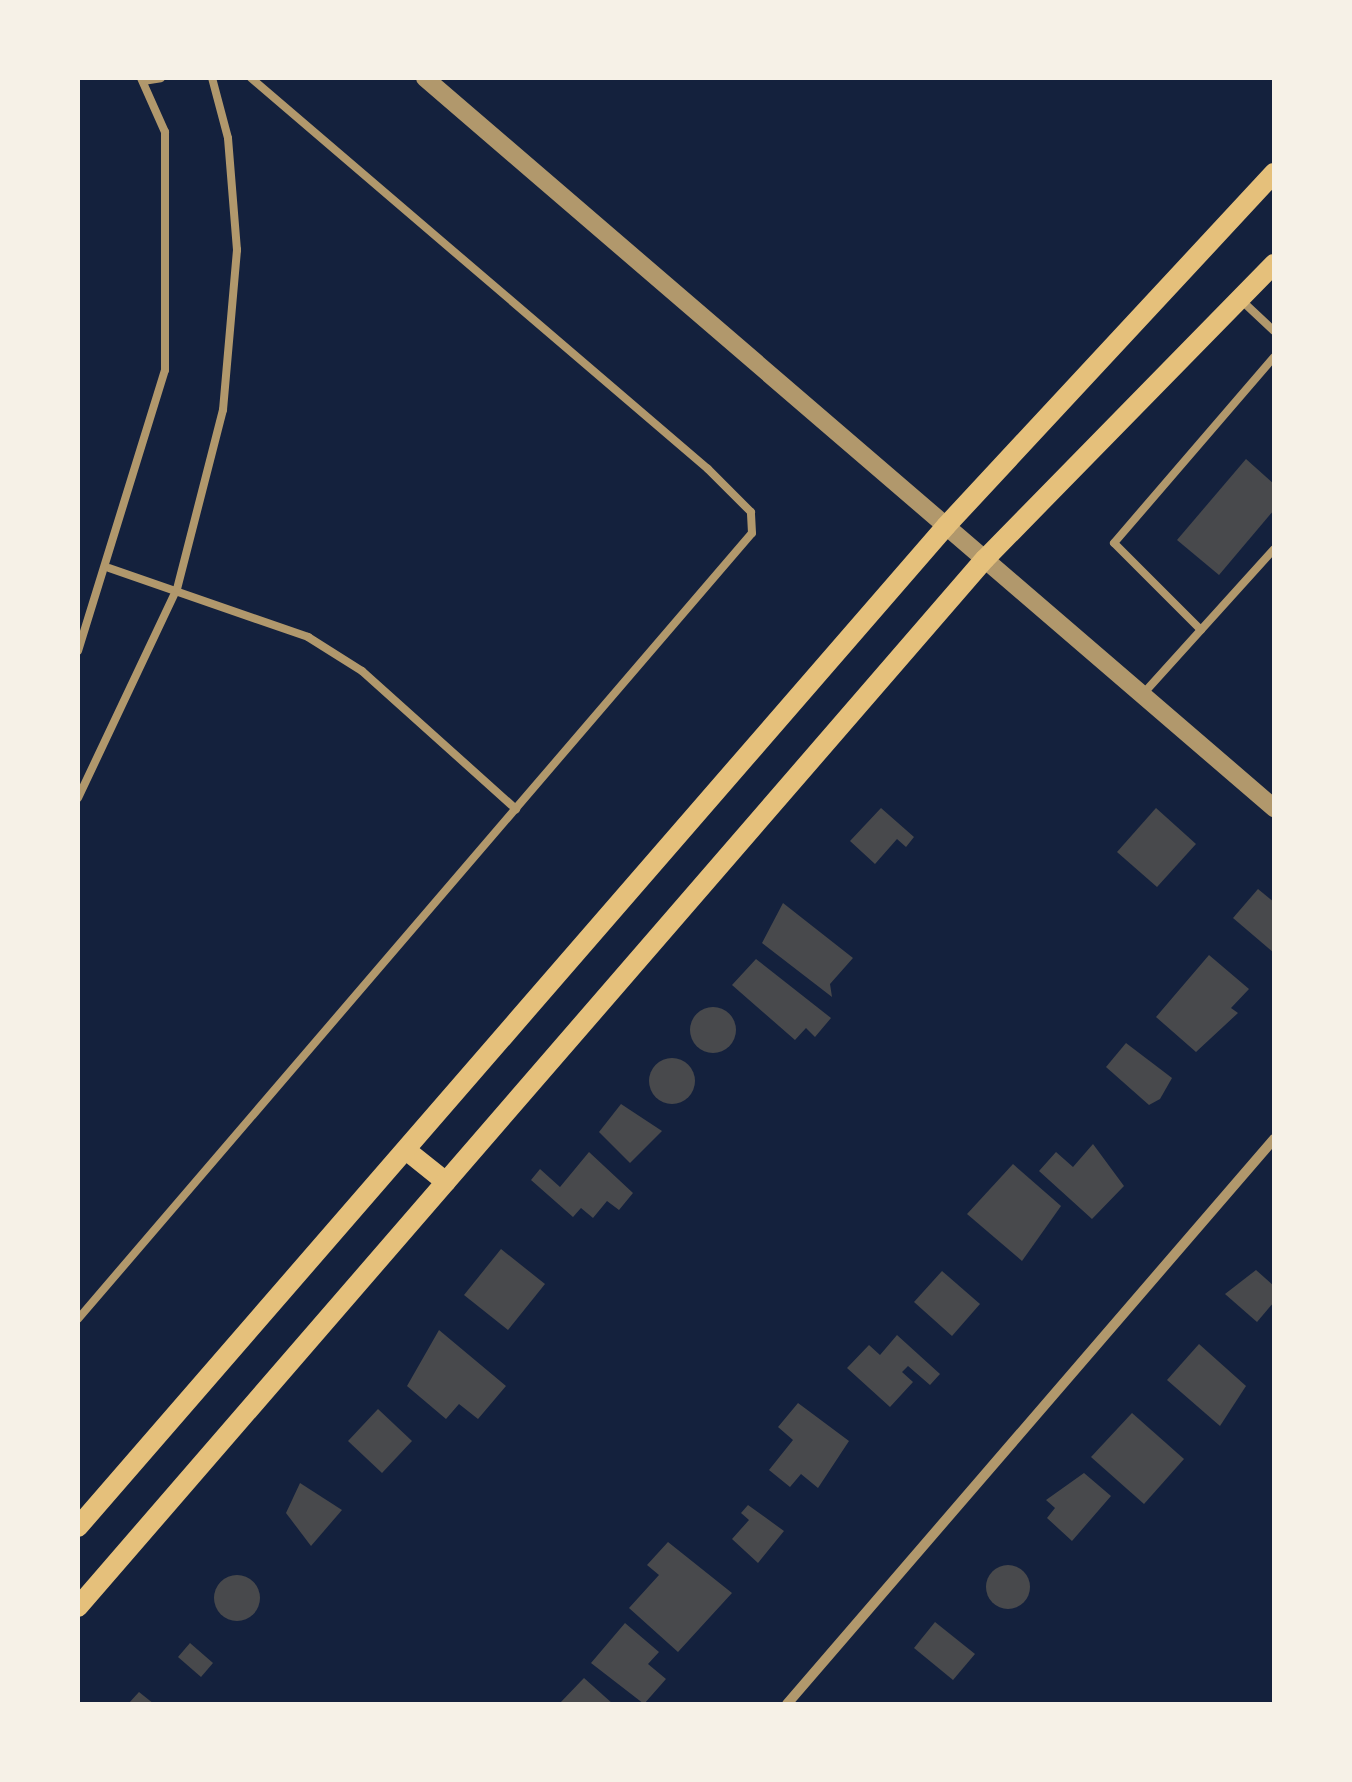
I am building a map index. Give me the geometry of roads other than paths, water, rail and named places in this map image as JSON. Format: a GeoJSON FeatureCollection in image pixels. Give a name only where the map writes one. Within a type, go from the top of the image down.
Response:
{"type":"FeatureCollection","features":[{"type":"Feature","properties":{"kind":"main road"},"geometry":{"type":"LineString","coordinates":[[78,1527],[946,526],[1274,173]]}},
{"type":"Feature","properties":{"kind":"main road"},"geometry":{"type":"LineString","coordinates":[[78,1607],[985,559],[1274,264]]}},
{"type":"Feature","properties":{"kind":"main road"},"geometry":{"type":"LineString","coordinates":[[406,1150],[446,1182]]}},
{"type":"Feature","properties":{"kind":"street"},"geometry":{"type":"LineString","coordinates":[[425,78],[1274,808]]}},
{"type":"Feature","properties":{"kind":"street"},"geometry":{"type":"LineString","coordinates":[[787,1704],[1274,1139]]}},
{"type":"Feature","properties":{"kind":"lane"},"geometry":{"type":"LineString","coordinates":[[78,651],[109,568],[164,370],[165,132],[142,80],[162,78]]}},
{"type":"Feature","properties":{"kind":"lane"},"geometry":{"type":"LineString","coordinates":[[78,798],[177,589],[222,410],[237,250],[228,138],[212,78]]}},
{"type":"Feature","properties":{"kind":"lane"},"geometry":{"type":"LineString","coordinates":[[78,1319],[752,533],[750,512],[251,78]]}},
{"type":"Feature","properties":{"kind":"lane"},"geometry":{"type":"LineString","coordinates":[[1240,300],[1274,331]]}},
{"type":"Feature","properties":{"kind":"lane"},"geometry":{"type":"LineString","coordinates":[[1201,630],[1114,544],[1274,357]]}},
{"type":"Feature","properties":{"kind":"lane"},"geometry":{"type":"LineString","coordinates":[[1143,695],[1274,549]]}},
{"type":"Feature","properties":{"kind":"lane"},"geometry":{"type":"LineString","coordinates":[[109,568],[308,637],[362,671],[516,808]]}}]}
